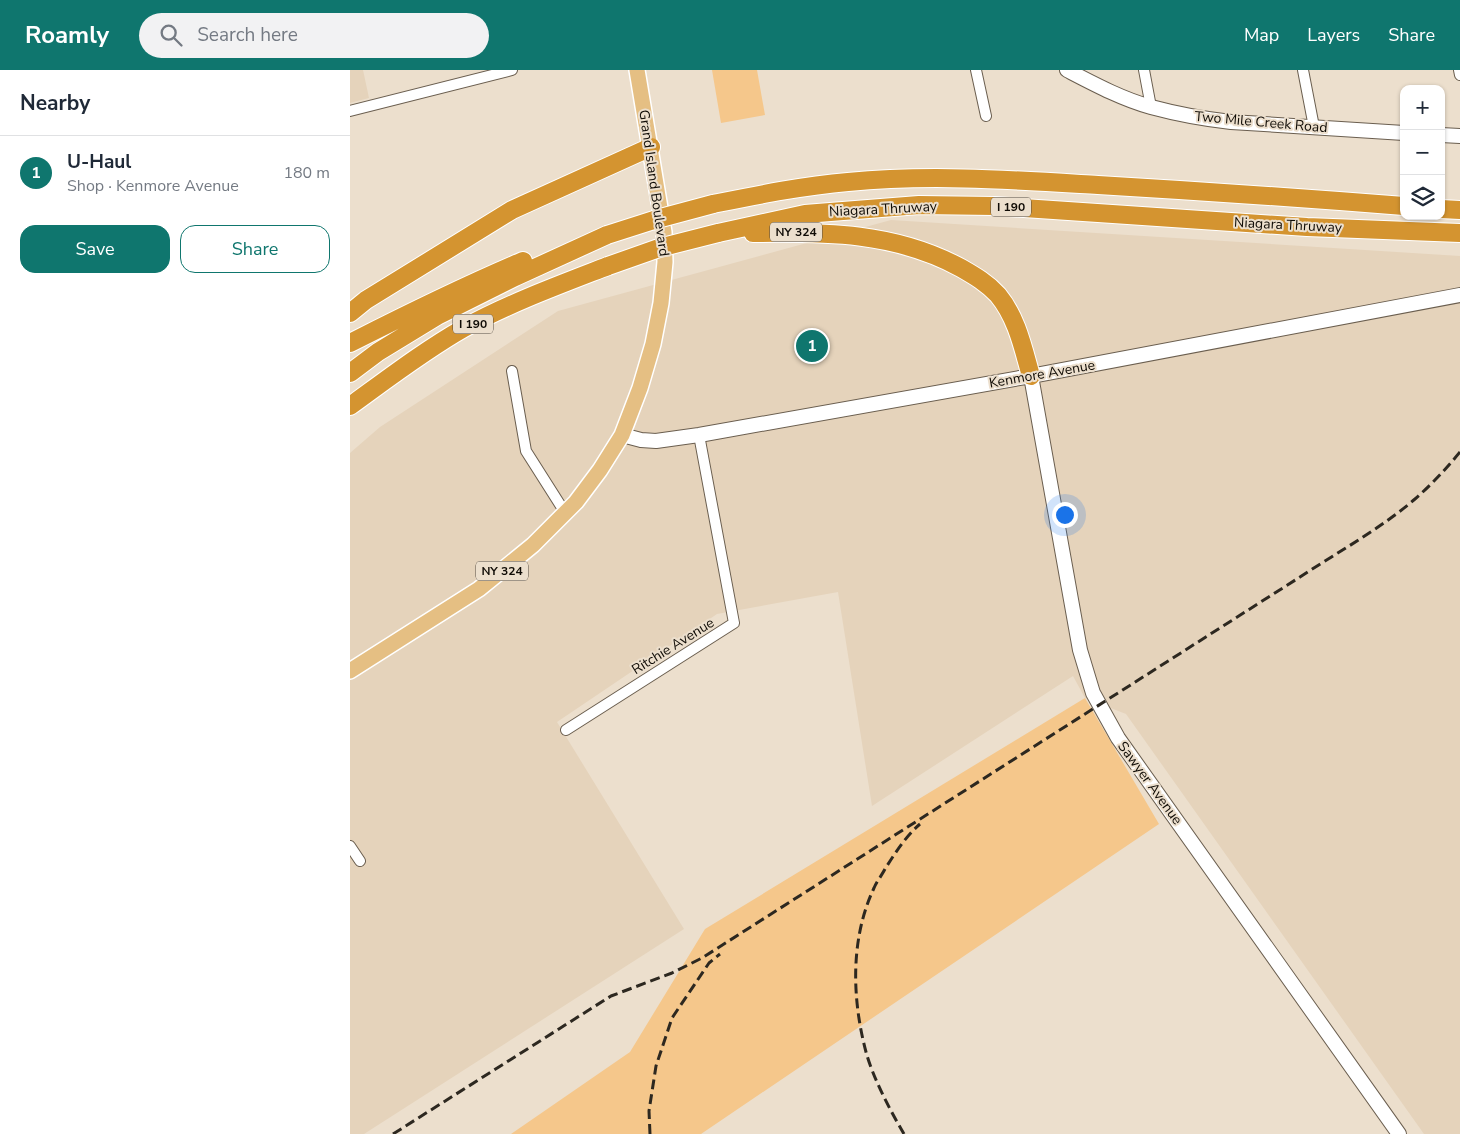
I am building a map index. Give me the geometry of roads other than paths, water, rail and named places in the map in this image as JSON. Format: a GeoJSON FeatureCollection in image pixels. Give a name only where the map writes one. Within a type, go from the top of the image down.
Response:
{"type":"FeatureCollection","features":[{"type":"Feature","properties":{"kind":"highway"},"geometry":{"type":"LineString","coordinates":[[350,313],[366,300],[512,210],[651,148]]}},
{"type":"Feature","properties":{"kind":"highway","name":"Niagara Thruway"},"geometry":{"type":"LineString","coordinates":[[350,373],[378,352],[437,316],[515,277],[607,235],[713,204],[790,189],[848,182],[941,177],[990,178],[1400,206]]}},
{"type":"Feature","properties":{"kind":"highway","name":"Niagara Thruway"},"geometry":{"type":"LineString","coordinates":[[350,406],[405,366],[463,329],[523,299],[659,248],[805,214],[919,206],[994,206],[1307,226],[1460,233]]}},
{"type":"Feature","properties":{"kind":"highway"},"geometry":{"type":"LineString","coordinates":[[1445,209],[1460,210]]}},
{"type":"Feature","properties":{"kind":"highway","name":"NY 324"},"geometry":{"type":"LineString","coordinates":[[718,233],[806,232],[858,235],[912,247],[948,261],[980,279],[998,296],[1017,327],[1031,376]]}},
{"type":"Feature","properties":{"kind":"highway"},"geometry":{"type":"LineString","coordinates":[[350,344],[404,315],[482,278],[550,251],[607,235]]}},
{"type":"Feature","properties":{"kind":"main road","name":"Grand Island Boulevard"},"geometry":{"type":"LineString","coordinates":[[350,671],[491,580],[533,545],[566,514],[587,488],[622,435],[648,364],[656,330],[665,262],[664,232],[637,70]]}},
{"type":"Feature","properties":{"kind":"street"},"geometry":{"type":"LineString","coordinates":[[350,112],[512,70]]}},
{"type":"Feature","properties":{"kind":"street"},"geometry":{"type":"LineString","coordinates":[[976,70],[986,116]]}},
{"type":"Feature","properties":{"kind":"street","name":"Two Mile Creek Road"},"geometry":{"type":"LineString","coordinates":[[1067,70],[1123,97],[1151,107],[1206,119],[1400,133]]}},
{"type":"Feature","properties":{"kind":"street"},"geometry":{"type":"LineString","coordinates":[[1144,70],[1151,107]]}},
{"type":"Feature","properties":{"kind":"street"},"geometry":{"type":"LineString","coordinates":[[1303,70],[1314,127]]}},
{"type":"Feature","properties":{"kind":"street"},"geometry":{"type":"LineString","coordinates":[[1459,70],[1460,74]]}},
{"type":"Feature","properties":{"kind":"street"},"geometry":{"type":"LineString","coordinates":[[1445,135],[1460,136]]}},
{"type":"Feature","properties":{"kind":"street","name":"Kenmore Avenue"},"geometry":{"type":"LineString","coordinates":[[622,435],[641,440],[656,441],[699,436],[1460,295]]}},
{"type":"Feature","properties":{"kind":"street"},"geometry":{"type":"LineString","coordinates":[[512,371],[526,451],[566,514]]}},
{"type":"Feature","properties":{"kind":"street","name":"Sawyer Avenue"},"geometry":{"type":"LineString","coordinates":[[1031,376],[1080,650],[1087,677],[1099,705],[1118,738],[1399,1134]]}},
{"type":"Feature","properties":{"kind":"street","name":"Ritchie Avenue"},"geometry":{"type":"LineString","coordinates":[[566,730],[734,623],[699,436]]}},
{"type":"Feature","properties":{"kind":"street"},"geometry":{"type":"LineString","coordinates":[[350,846],[360,861]]}},
{"type":"Feature","properties":{"kind":"railway"},"geometry":{"type":"LineString","coordinates":[[393,1134],[611,996],[672,973],[702,958],[1359,540],[1415,499],[1460,452]]}},
{"type":"Feature","properties":{"kind":"railway"},"geometry":{"type":"LineString","coordinates":[[904,1134],[877,1083],[866,1052],[861,1032],[856,990],[857,948],[866,908],[874,888],[901,845],[920,824]]}},
{"type":"Feature","properties":{"kind":"railway"},"geometry":{"type":"LineString","coordinates":[[650,1134],[649,1111],[656,1066],[672,1018],[709,963],[720,954]]}},
{"type":"Feature","properties":{"kind":"place","name":"U-Haul"},"geometry":{"type":"Point","coordinates":[812,346]}}]}
